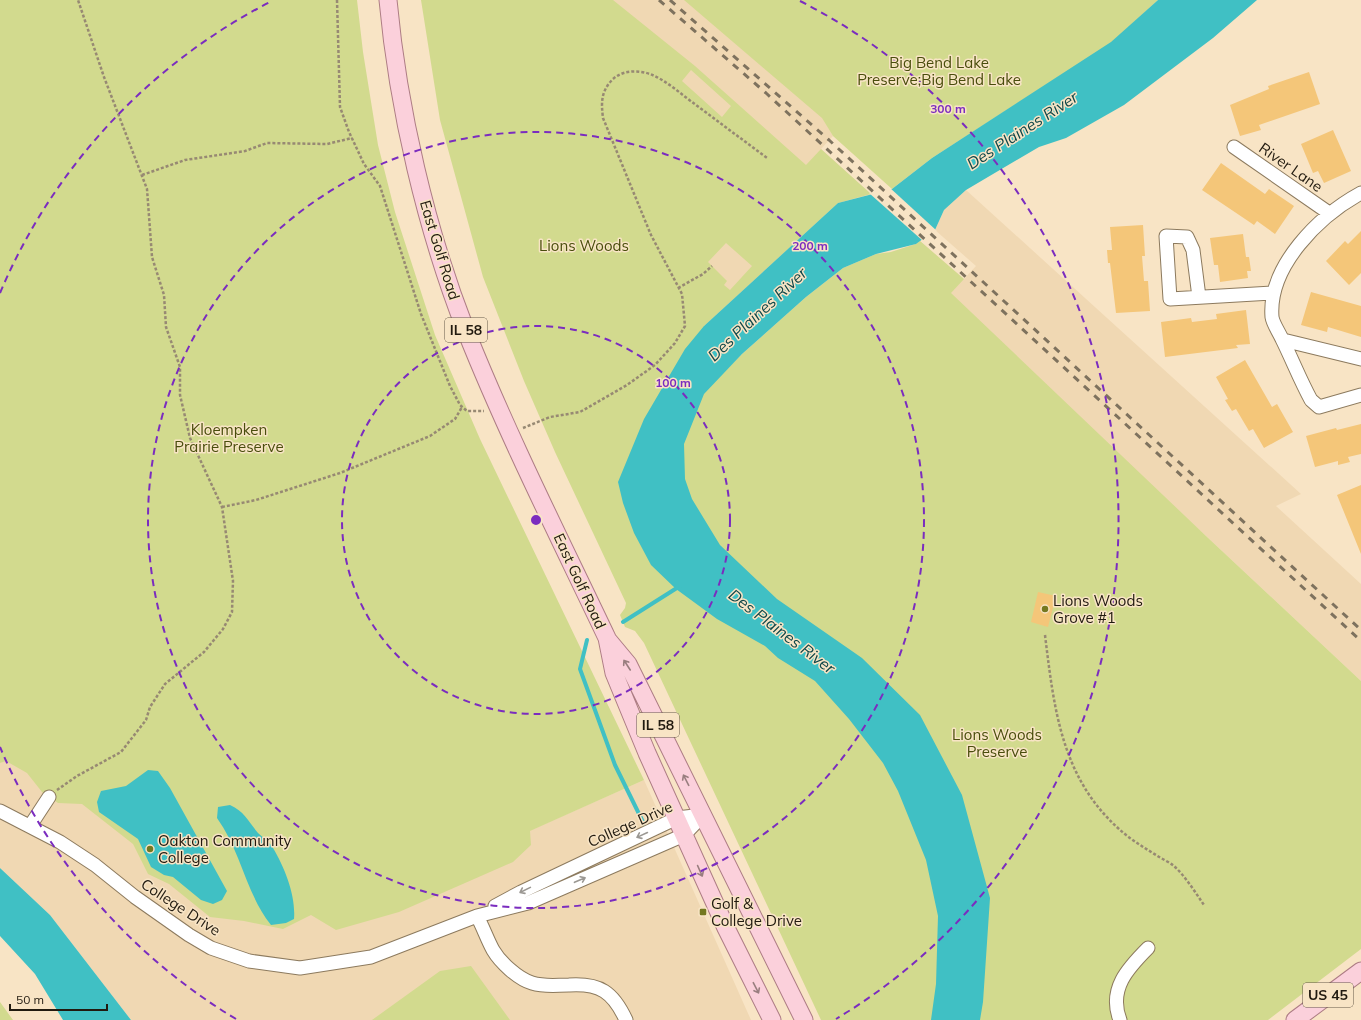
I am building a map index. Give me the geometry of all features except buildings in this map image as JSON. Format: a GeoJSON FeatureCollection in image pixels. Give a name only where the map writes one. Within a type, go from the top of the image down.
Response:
{"type":"FeatureCollection","features":[{"type":"Feature","properties":{"kind":"main road","name":"East Golf Road"},"geometry":{"type":"LineString","coordinates":[[388,0],[399,85],[414,159],[434,236],[466,329],[499,410],[607,638],[628,664],[704,815],[750,914],[804,1020]]}},
{"type":"Feature","properties":{"kind":"main road","name":"East Golf Road"},"geometry":{"type":"LineString","coordinates":[[607,638],[614,673],[647,753],[726,928],[772,1020]]}},
{"type":"Feature","properties":{"kind":"main road","name":"US 45"},"geometry":{"type":"LineString","coordinates":[[1295,1020],[1361,971]]}},
{"type":"Feature","properties":{"kind":"street","name":"River Lane"},"geometry":{"type":"LineString","coordinates":[[1234,147],[1329,213]]}},
{"type":"Feature","properties":{"kind":"street"},"geometry":{"type":"LineString","coordinates":[[1361,194],[1329,213],[1300,243],[1286,265],[1273,293],[1272,318],[1311,400],[1319,407],[1361,395]]}},
{"type":"Feature","properties":{"kind":"street"},"geometry":{"type":"LineString","coordinates":[[1200,297],[1193,250],[1187,237],[1166,236],[1170,299],[1273,293]]}},
{"type":"Feature","properties":{"kind":"street"},"geometry":{"type":"LineString","coordinates":[[1283,340],[1361,359]]}},
{"type":"Feature","properties":{"kind":"street"},"geometry":{"type":"LineString","coordinates":[[30,826],[49,797]]}},
{"type":"Feature","properties":{"kind":"street","name":"College Drive"},"geometry":{"type":"LineString","coordinates":[[0,810],[60,842],[95,865],[135,897],[189,935],[211,948],[250,961],[300,968],[370,957],[478,916],[528,903],[684,835],[704,815]]}},
{"type":"Feature","properties":{"kind":"street","name":"College Drive"},"geometry":{"type":"LineString","coordinates":[[478,916],[521,892],[677,818],[704,815]]}},
{"type":"Feature","properties":{"kind":"street"},"geometry":{"type":"LineString","coordinates":[[478,916],[493,951],[511,970],[531,983],[549,986],[571,984],[600,987],[619,1003],[626,1020]]}},
{"type":"Feature","properties":{"kind":"street"},"geometry":{"type":"LineString","coordinates":[[1120,1020],[1117,993],[1125,971],[1148,948]]}},
{"type":"Feature","properties":{"kind":"path"},"geometry":{"type":"LineString","coordinates":[[49,797],[77,776],[121,752],[146,720],[150,707],[165,684],[204,652],[223,629],[232,612],[233,581],[222,506],[190,438],[180,395],[180,367],[166,327],[164,295],[152,257],[147,190],[78,0]]}},
{"type":"Feature","properties":{"kind":"path"},"geometry":{"type":"LineString","coordinates":[[337,0],[340,107],[364,164],[380,186],[421,314],[450,386],[462,407],[467,411],[499,410]]}},
{"type":"Feature","properties":{"kind":"path"},"geometry":{"type":"LineString","coordinates":[[510,434],[550,417],[580,412],[627,385],[655,365],[675,343],[684,326],[682,294],[651,235],[603,118],[601,102],[605,87],[616,76],[627,72],[634,71],[651,75],[680,93],[767,158]]}},
{"type":"Feature","properties":{"kind":"path"},"geometry":{"type":"LineString","coordinates":[[142,175],[185,160],[245,151],[267,143],[327,144],[352,138]]}},
{"type":"Feature","properties":{"kind":"path"},"geometry":{"type":"LineString","coordinates":[[678,288],[703,274],[712,266]]}},
{"type":"Feature","properties":{"kind":"path"},"geometry":{"type":"LineString","coordinates":[[222,506],[256,500],[340,473],[430,436],[455,419],[462,407]]}},
{"type":"Feature","properties":{"kind":"path"},"geometry":{"type":"LineString","coordinates":[[1045,636],[1059,730],[1082,786],[1100,811],[1120,830],[1139,845],[1174,866],[1204,904]]}},
{"type":"Feature","properties":{"kind":"shaded area"},"geometry":{"type":"Polygon","coordinates":[[[570,0],[756,0],[833,136],[821,149],[871,194],[838,203],[704,326],[570,0]]]}},
{"type":"Feature","properties":{"kind":"shaded area"},"geometry":{"type":"Polygon","coordinates":[[[966,190],[1301,494],[1276,506],[1361,584],[1361,681],[1206,536],[891,252],[916,244],[920,241],[964,279],[976,266],[935,230],[944,210],[966,190]]]}},
{"type":"Feature","properties":{"kind":"shaded area","name":"Oakton Community College"},"geometry":{"type":"Polygon","coordinates":[[[217,666],[333,918],[644,780],[751,1020],[131,1020],[50,915],[0,868],[0,763],[217,666]]]}},
{"type":"Feature","properties":{"kind":"green space","name":"Kloempken Prairie Preserve"},"geometry":{"type":"Polygon","coordinates":[[[0,0],[357,0],[363,52],[378,145],[395,212],[435,335],[480,439],[644,780],[530,831],[531,845],[513,862],[399,912],[336,930],[311,915],[283,929],[244,921],[210,917],[169,884],[148,874],[133,844],[82,804],[58,803],[42,792],[27,773],[6,761],[0,763],[0,0]]]}},
{"type":"Feature","properties":{"kind":"green space","name":"Lions Woods Preserve"},"geometry":{"type":"Polygon","coordinates":[[[421,0],[613,0],[695,66],[806,165],[821,149],[871,194],[838,203],[704,326],[723,373],[806,297],[843,268],[876,254],[891,252],[916,244],[920,241],[964,279],[951,293],[1206,536],[1361,681],[1361,949],[1268,1020],[821,1020],[644,643],[635,631],[625,627],[620,615],[625,608],[626,603],[555,452],[524,381],[483,277],[440,120],[421,0]],[[691,70],[682,81],[722,117],[731,106],[691,70]],[[726,243],[708,262],[727,281],[724,285],[730,290],[752,266],[726,243]]]}},
{"type":"Feature","properties":{"kind":"green space","name":"Big Bend Lake Preserve;Big Bend Lake"},"geometry":{"type":"Polygon","coordinates":[[[684,0],[1158,0],[1111,43],[932,158],[892,189],[833,136],[822,118],[684,0]]]}},
{"type":"Feature","properties":{"kind":"green space"},"geometry":{"type":"Polygon","coordinates":[[[471,966],[510,1020],[372,1020],[440,971],[471,966]]]}},
{"type":"Feature","properties":{"kind":"green space"},"geometry":{"type":"Polygon","coordinates":[[[0,1002],[13,1020],[0,1020],[0,1002]]]}},
{"type":"Feature","properties":{"kind":"water","name":"Des Plaines River"},"geometry":{"type":"Polygon","coordinates":[[[1158,0],[1257,0],[1213,38],[1124,105],[1066,138],[1039,147],[966,190],[944,210],[935,230],[916,244],[876,254],[843,268],[806,297],[742,354],[704,394],[684,444],[685,479],[692,499],[720,545],[777,599],[862,658],[920,715],[962,795],[990,898],[983,1002],[980,1020],[931,1020],[936,984],[938,916],[926,860],[898,791],[883,763],[849,719],[815,681],[778,658],[765,646],[717,619],[676,589],[651,565],[634,533],[623,503],[618,482],[644,419],[685,349],[704,326],[838,203],[892,189],[932,158],[1111,42],[1158,0]]]}},
{"type":"Feature","properties":{"kind":"water"},"geometry":{"type":"Polygon","coordinates":[[[148,770],[158,771],[170,788],[227,891],[222,900],[213,904],[201,900],[173,877],[164,875],[151,867],[138,839],[99,812],[97,802],[101,791],[126,786],[148,770]]]}},
{"type":"Feature","properties":{"kind":"water"},"geometry":{"type":"Polygon","coordinates":[[[230,805],[243,814],[258,833],[272,846],[289,882],[293,901],[294,919],[286,923],[271,925],[262,913],[255,900],[232,844],[217,818],[218,807],[230,805]]]}},
{"type":"Feature","properties":{"kind":"water"},"geometry":{"type":"Polygon","coordinates":[[[0,868],[50,915],[131,1020],[63,1020],[35,974],[0,936],[0,868]]]}},
{"type":"Feature","properties":{"kind":"pier"},"geometry":{"type":"Polygon","coordinates":[[[889,187],[937,231],[923,241],[869,193],[889,187]]]}},
{"type":"Feature","properties":{"kind":"waterway"},"geometry":{"type":"LineString","coordinates":[[623,622],[680,586]]}},
{"type":"Feature","properties":{"kind":"waterway"},"geometry":{"type":"LineString","coordinates":[[587,640],[580,669],[615,765],[644,824]]}},
{"type":"Feature","properties":{"kind":"railway"},"geometry":{"type":"LineString","coordinates":[[659,0],[766,93],[1361,641]]}},
{"type":"Feature","properties":{"kind":"railway"},"geometry":{"type":"LineString","coordinates":[[670,0],[829,140],[1361,630]]}},
{"type":"Feature","properties":{"kind":"place","name":"Lions Woods Grove #1"},"geometry":{"type":"Point","coordinates":[1045,609]}},
{"type":"Feature","properties":{"kind":"place","name":"Oakton Community College"},"geometry":{"type":"Point","coordinates":[150,849]}},
{"type":"Feature","properties":{"kind":"place","name":"Golf & College Drive"},"geometry":{"type":"Point","coordinates":[703,912]}},
{"type":"Feature","properties":{"kind":"park label","name":"Lions Woods"},"geometry":{"type":"Point","coordinates":[584,245]}}]}
